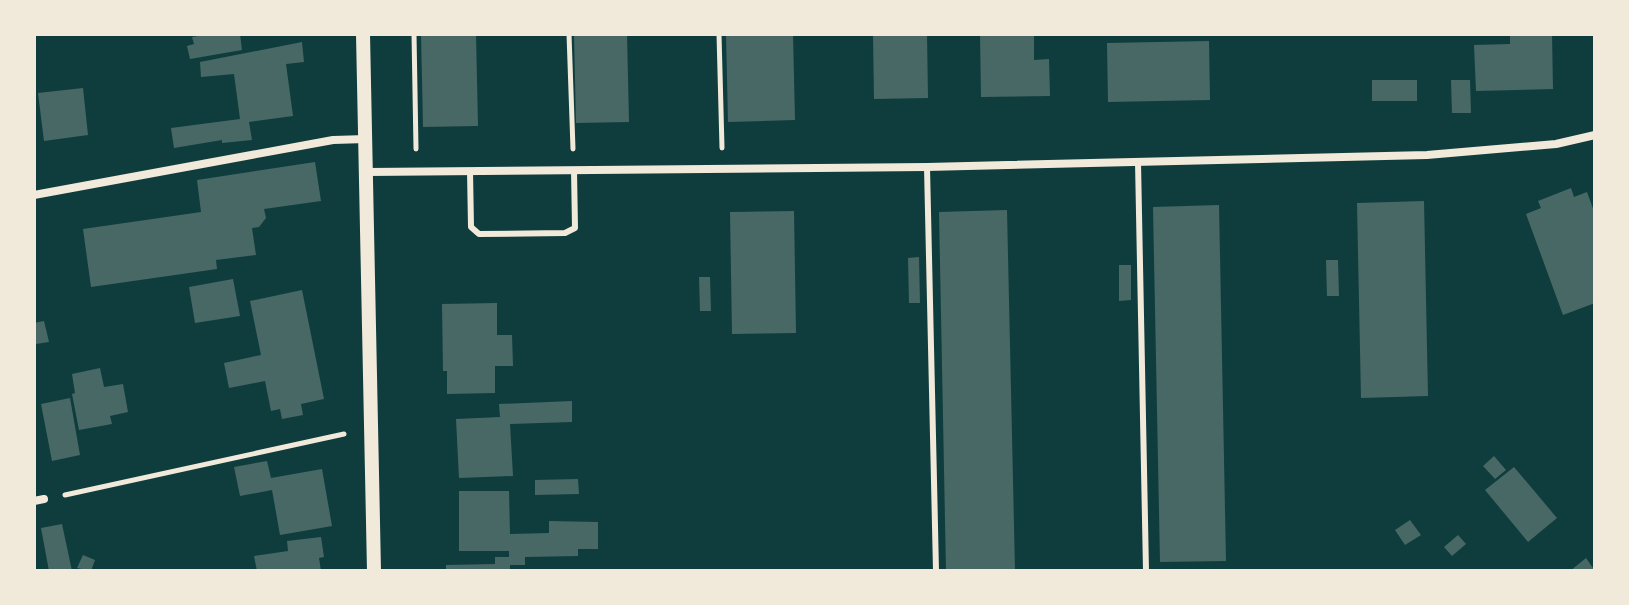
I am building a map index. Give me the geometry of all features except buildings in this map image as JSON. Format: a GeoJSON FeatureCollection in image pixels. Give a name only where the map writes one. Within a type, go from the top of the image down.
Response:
{"type":"FeatureCollection","features":[{"type":"Feature","properties":{"kind":"street"},"geometry":{"type":"LineString","coordinates":[[363,34],[374,571]]}},
{"type":"Feature","properties":{"kind":"street"},"geometry":{"type":"LineString","coordinates":[[367,172],[927,167],[1427,155],[1556,144],[1595,135]]}},
{"type":"Feature","properties":{"kind":"street"},"geometry":{"type":"LineString","coordinates":[[34,195],[333,140],[366,139]]}},
{"type":"Feature","properties":{"kind":"lane"},"geometry":{"type":"LineString","coordinates":[[1138,162],[1146,571]]}},
{"type":"Feature","properties":{"kind":"lane"},"geometry":{"type":"LineString","coordinates":[[927,167],[936,571]]}},
{"type":"Feature","properties":{"kind":"lane"},"geometry":{"type":"LineString","coordinates":[[470,171],[471,227],[479,234],[565,233],[575,228],[574,170]]}},
{"type":"Feature","properties":{"kind":"path"},"geometry":{"type":"LineString","coordinates":[[414,34],[416,171]]}},
{"type":"Feature","properties":{"kind":"path"},"geometry":{"type":"LineString","coordinates":[[569,34],[574,170]]}},
{"type":"Feature","properties":{"kind":"path"},"geometry":{"type":"LineString","coordinates":[[719,34],[723,169]]}},
{"type":"Feature","properties":{"kind":"path"},"geometry":{"type":"LineString","coordinates":[[39,500],[338,435],[370,434]]}}]}
